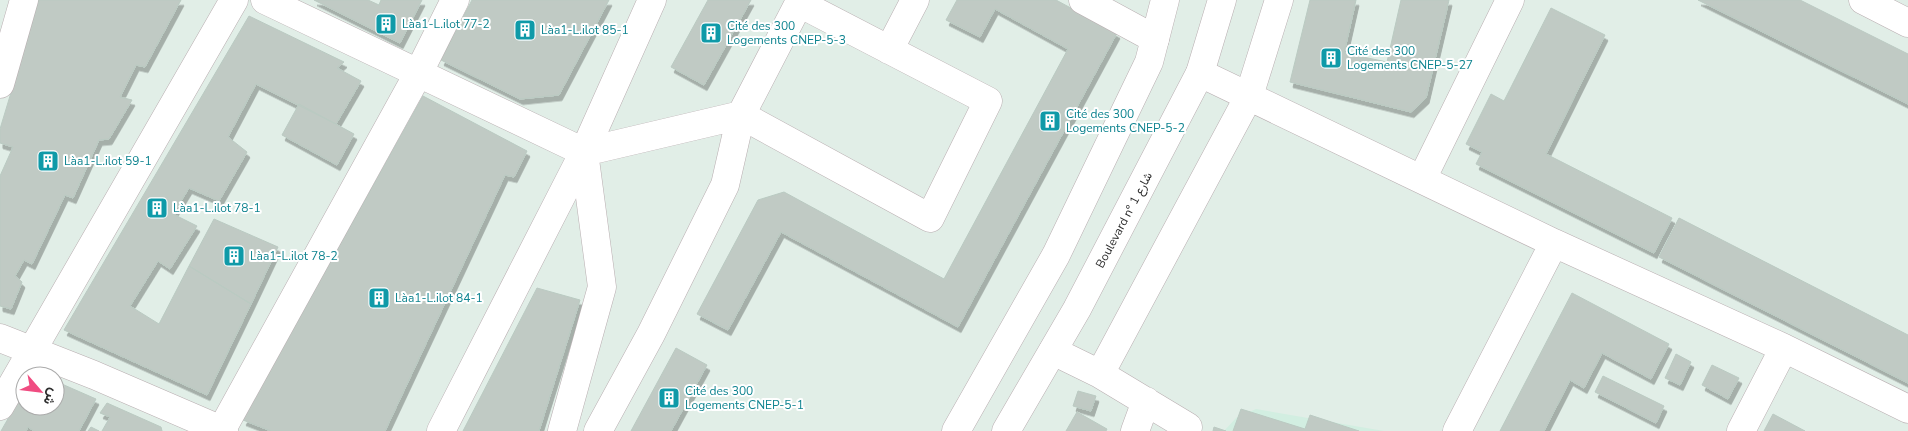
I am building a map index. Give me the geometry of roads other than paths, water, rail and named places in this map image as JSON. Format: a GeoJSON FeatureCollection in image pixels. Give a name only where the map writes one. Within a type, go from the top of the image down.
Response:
{"type":"FeatureCollection","features":[{"type":"Feature","properties":{"kind":"street"},"geometry":{"type":"LineString","coordinates":[[0,84],[24,0]]}},
{"type":"Feature","properties":{"kind":"street"},"geometry":{"type":"LineString","coordinates":[[0,406],[33,352],[234,0]]}},
{"type":"Feature","properties":{"kind":"street"},"geometry":{"type":"LineString","coordinates":[[265,0],[584,152],[741,115],[930,218],[988,101],[799,3],[741,115],[725,185],[651,334],[598,431]]}},
{"type":"Feature","properties":{"kind":"street"},"geometry":{"type":"LineString","coordinates":[[0,338],[94,375],[222,431],[418,74],[455,0]]}},
{"type":"Feature","properties":{"kind":"street"},"geometry":{"type":"LineString","coordinates":[[441,431],[584,152],[652,0]]}},
{"type":"Feature","properties":{"kind":"street"},"geometry":{"type":"LineString","coordinates":[[889,50],[915,0]]}},
{"type":"Feature","properties":{"kind":"street"},"geometry":{"type":"LineString","coordinates":[[1083,0],[1155,39]]}},
{"type":"Feature","properties":{"kind":"street"},"geometry":{"type":"LineString","coordinates":[[956,431],[1056,255],[1149,62],[1165,0]]}},
{"type":"Feature","properties":{"kind":"street","name":"Boulevard n° شارع 1"},"geometry":{"type":"LineString","coordinates":[[1006,431],[1053,351],[1133,203],[1200,73],[1222,0]]}},
{"type":"Feature","properties":{"kind":"street"},"geometry":{"type":"LineString","coordinates":[[1100,374],[1249,96],[1279,0]]}},
{"type":"Feature","properties":{"kind":"street"},"geometry":{"type":"LineString","coordinates":[[1422,179],[1510,0]]}},
{"type":"Feature","properties":{"kind":"street"},"geometry":{"type":"LineString","coordinates":[[1862,0],[1908,23]]}},
{"type":"Feature","properties":{"kind":"street"},"geometry":{"type":"LineString","coordinates":[[1200,73],[1554,243],[1784,348],[1908,409]]}},
{"type":"Feature","properties":{"kind":"street"},"geometry":{"type":"LineString","coordinates":[[562,431],[602,287],[584,152]]}},
{"type":"Feature","properties":{"kind":"street"},"geometry":{"type":"LineString","coordinates":[[1457,431],[1554,243]]}},
{"type":"Feature","properties":{"kind":"street"},"geometry":{"type":"LineString","coordinates":[[1741,431],[1784,348]]}},
{"type":"Feature","properties":{"kind":"street"},"geometry":{"type":"LineString","coordinates":[[1053,351],[1100,374],[1146,401],[1188,427],[1187,431]]}},
{"type":"Feature","properties":{"kind":"street"},"geometry":{"type":"LineString","coordinates":[[1135,431],[1146,401]]}},
{"type":"Feature","properties":{"kind":"place","name":"Làa1-L.ilot 77-2"},"geometry":{"type":"Point","coordinates":[386,24]}},
{"type":"Feature","properties":{"kind":"place","name":"Làa1-L.ilot 85-1"},"geometry":{"type":"Point","coordinates":[525,30]}},
{"type":"Feature","properties":{"kind":"place","name":"Cité des 300 Logements CNEP-5-3"},"geometry":{"type":"Point","coordinates":[711,33]}},
{"type":"Feature","properties":{"kind":"place","name":"Cité des 300 Logements CNEP-5-27"},"geometry":{"type":"Point","coordinates":[1331,58]}},
{"type":"Feature","properties":{"kind":"place","name":"Cité des 300 Logements CNEP-5-2"},"geometry":{"type":"Point","coordinates":[1050,121]}},
{"type":"Feature","properties":{"kind":"place","name":"Làa1-L.ilot 59-1"},"geometry":{"type":"Point","coordinates":[48,161]}},
{"type":"Feature","properties":{"kind":"place","name":"Làa1-L.ilot 78-1"},"geometry":{"type":"Point","coordinates":[157,208]}},
{"type":"Feature","properties":{"kind":"place","name":"Làa1-L.ilot 78-2"},"geometry":{"type":"Point","coordinates":[234,256]}},
{"type":"Feature","properties":{"kind":"place","name":"Làa1-L.ilot 84-1"},"geometry":{"type":"Point","coordinates":[379,298]}},
{"type":"Feature","properties":{"kind":"place","name":"Cité des 300 Logements CNEP-5-1"},"geometry":{"type":"Point","coordinates":[669,398]}}]}
